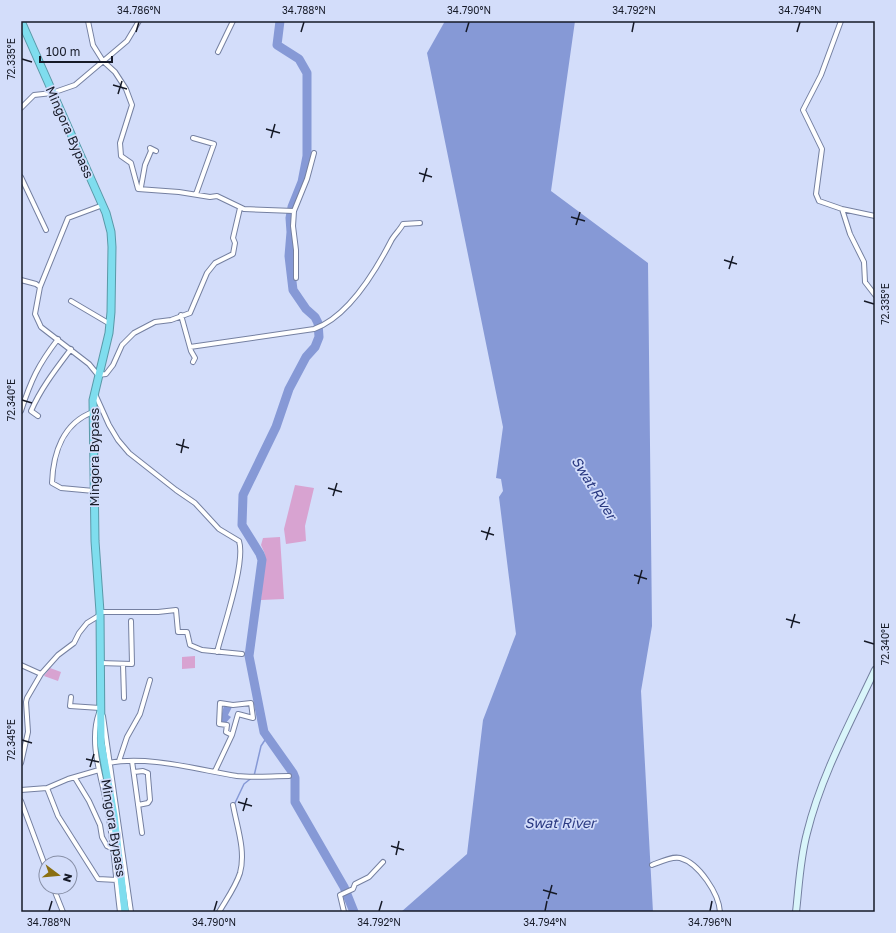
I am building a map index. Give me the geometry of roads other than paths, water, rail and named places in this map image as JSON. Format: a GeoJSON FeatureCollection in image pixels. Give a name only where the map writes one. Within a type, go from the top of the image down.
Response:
{"type":"FeatureCollection","features":[{"type":"Feature","properties":{"kind":"highway","name":"Mingora Bypass"},"geometry":{"type":"LineString","coordinates":[[21,21],[103,205],[111,232],[110,324],[98,375],[93,412],[94,491],[100,613],[101,743],[114,815],[125,912]]}},
{"type":"Feature","properties":{"kind":"main road"},"geometry":{"type":"LineString","coordinates":[[796,912],[802,859],[813,812],[833,758],[875,670]]}},
{"type":"Feature","properties":{"kind":"street"},"geometry":{"type":"LineString","coordinates":[[88,21],[93,45],[103,61],[115,72],[126,89],[132,105],[120,143],[121,156],[131,163],[138,189],[196,194],[210,197],[217,196],[240,208],[294,211]]}},
{"type":"Feature","properties":{"kind":"street"},"geometry":{"type":"LineString","coordinates":[[21,108],[34,95],[52,92],[75,84],[127,41],[139,21]]}},
{"type":"Feature","properties":{"kind":"street"},"geometry":{"type":"LineString","coordinates":[[218,52],[233,21]]}},
{"type":"Feature","properties":{"kind":"street"},"geometry":{"type":"LineString","coordinates":[[841,21],[821,75],[803,110],[822,149],[816,194],[819,200],[842,209],[875,216]]}},
{"type":"Feature","properties":{"kind":"street"},"geometry":{"type":"LineString","coordinates":[[193,138],[214,144],[196,194]]}},
{"type":"Feature","properties":{"kind":"street"},"geometry":{"type":"LineString","coordinates":[[141,188],[145,165],[151,151],[150,148],[156,151]]}},
{"type":"Feature","properties":{"kind":"street"},"geometry":{"type":"LineString","coordinates":[[296,278],[296,250],[292,226],[294,211],[307,179],[314,153]]}},
{"type":"Feature","properties":{"kind":"street"},"geometry":{"type":"LineString","coordinates":[[21,177],[46,230]]}},
{"type":"Feature","properties":{"kind":"street"},"geometry":{"type":"LineString","coordinates":[[103,205],[68,218],[40,288],[35,314],[41,327],[89,364],[98,375],[106,374],[113,365],[122,345],[134,333],[155,322],[171,320],[181,315],[190,313],[207,273],[215,263],[233,254],[235,243],[232,238],[240,208]]}},
{"type":"Feature","properties":{"kind":"street"},"geometry":{"type":"LineString","coordinates":[[842,209],[850,234],[864,262],[865,282],[875,294]]}},
{"type":"Feature","properties":{"kind":"street"},"geometry":{"type":"LineString","coordinates":[[190,347],[314,329],[323,325],[347,305],[374,273],[387,251],[391,240],[403,224],[420,223]]}},
{"type":"Feature","properties":{"kind":"street"},"geometry":{"type":"LineString","coordinates":[[21,280],[36,284],[40,288]]}},
{"type":"Feature","properties":{"kind":"street"},"geometry":{"type":"LineString","coordinates":[[71,301],[110,324]]}},
{"type":"Feature","properties":{"kind":"street"},"geometry":{"type":"LineString","coordinates":[[181,315],[190,347],[195,358],[193,362]]}},
{"type":"Feature","properties":{"kind":"street"},"geometry":{"type":"LineString","coordinates":[[21,411],[33,376],[45,356],[58,339]]}},
{"type":"Feature","properties":{"kind":"street"},"geometry":{"type":"LineString","coordinates":[[38,416],[30,411],[36,398],[50,375],[71,349]]}},
{"type":"Feature","properties":{"kind":"street"},"geometry":{"type":"LineString","coordinates":[[95,393],[109,425],[118,440],[129,453],[195,503],[219,529],[239,541],[240,557],[236,579],[217,652]]}},
{"type":"Feature","properties":{"kind":"street"},"geometry":{"type":"LineString","coordinates":[[93,412],[81,416],[72,424],[64,436],[55,461],[52,483],[61,488],[94,491]]}},
{"type":"Feature","properties":{"kind":"street"},"geometry":{"type":"LineString","coordinates":[[21,763],[28,732],[26,702],[41,674],[58,655],[74,643],[79,633],[87,623],[100,613],[158,612],[176,610],[178,632],[186,632],[190,645],[202,650],[242,654]]}},
{"type":"Feature","properties":{"kind":"street"},"geometry":{"type":"LineString","coordinates":[[100,663],[132,664],[131,620]]}},
{"type":"Feature","properties":{"kind":"street"},"geometry":{"type":"LineString","coordinates":[[123,664],[124,698]]}},
{"type":"Feature","properties":{"kind":"street"},"geometry":{"type":"LineString","coordinates":[[21,666],[41,674]]}},
{"type":"Feature","properties":{"kind":"street"},"geometry":{"type":"LineString","coordinates":[[119,761],[127,737],[140,714],[150,680]]}},
{"type":"Feature","properties":{"kind":"street"},"geometry":{"type":"LineString","coordinates":[[71,697],[70,706],[100,708]]}},
{"type":"Feature","properties":{"kind":"street"},"geometry":{"type":"LineString","coordinates":[[215,771],[232,735],[238,714],[253,718],[252,703],[233,705],[220,703],[219,724],[227,725],[226,732],[232,735]]}},
{"type":"Feature","properties":{"kind":"street"},"geometry":{"type":"LineString","coordinates":[[100,708],[105,721],[131,912]]}},
{"type":"Feature","properties":{"kind":"street"},"geometry":{"type":"LineString","coordinates":[[100,708],[96,720],[97,755],[114,849],[120,912]]}},
{"type":"Feature","properties":{"kind":"street"},"geometry":{"type":"LineString","coordinates":[[110,763],[119,761],[132,762],[215,771],[238,776],[289,776]]}},
{"type":"Feature","properties":{"kind":"street"},"geometry":{"type":"LineString","coordinates":[[132,762],[142,833]]}},
{"type":"Feature","properties":{"kind":"street"},"geometry":{"type":"LineString","coordinates":[[21,790],[47,788],[99,770]]}},
{"type":"Feature","properties":{"kind":"street"},"geometry":{"type":"LineString","coordinates":[[134,772],[143,771],[148,773],[150,800],[148,803],[138,805]]}},
{"type":"Feature","properties":{"kind":"street"},"geometry":{"type":"LineString","coordinates":[[76,778],[92,807],[107,846],[114,849]]}},
{"type":"Feature","properties":{"kind":"street"},"geometry":{"type":"LineString","coordinates":[[47,788],[58,816],[98,879],[117,880]]}},
{"type":"Feature","properties":{"kind":"street"},"geometry":{"type":"LineString","coordinates":[[21,801],[41,855]]}},
{"type":"Feature","properties":{"kind":"street"},"geometry":{"type":"LineString","coordinates":[[219,912],[239,874],[242,858],[242,846],[233,805]]}},
{"type":"Feature","properties":{"kind":"street"},"geometry":{"type":"LineString","coordinates":[[652,865],[679,858],[689,862],[713,889],[720,912]]}},
{"type":"Feature","properties":{"kind":"street"},"geometry":{"type":"LineString","coordinates":[[344,912],[340,895],[350,891],[353,889],[355,884],[369,877],[383,862]]}},
{"type":"Feature","properties":{"kind":"street"},"geometry":{"type":"LineString","coordinates":[[56,895],[63,912]]}},
{"type":"Feature","properties":{"kind":"water","name":"Swat River"},"geometry":{"type":"Polygon","coordinates":[[[445,21],[575,21],[551,191],[648,263],[652,626],[641,691],[653,912],[401,912],[467,854],[483,720],[516,634],[499,497],[503,491],[501,479],[496,478],[503,427],[427,53],[445,21]]]}},
{"type":"Feature","properties":{"kind":"water"},"geometry":{"type":"Polygon","coordinates":[[[224,705],[232,707],[228,715],[231,717],[225,724],[220,722],[224,705]]]}},
{"type":"Feature","properties":{"kind":"waterway"},"geometry":{"type":"LineString","coordinates":[[280,21],[277,45],[299,59],[307,73],[307,156],[302,182],[292,207],[290,218],[291,232],[289,256],[293,290],[306,309],[315,317],[318,323],[319,337],[315,347],[306,357],[289,389],[276,427],[243,495],[242,525],[260,554],[262,560],[249,656],[264,732],[293,773],[295,778],[295,802],[344,887],[354,912]]}},
{"type":"Feature","properties":{"kind":"waterway"},"geometry":{"type":"LineString","coordinates":[[235,803],[244,784],[254,776],[261,746],[267,737]]}}]}
